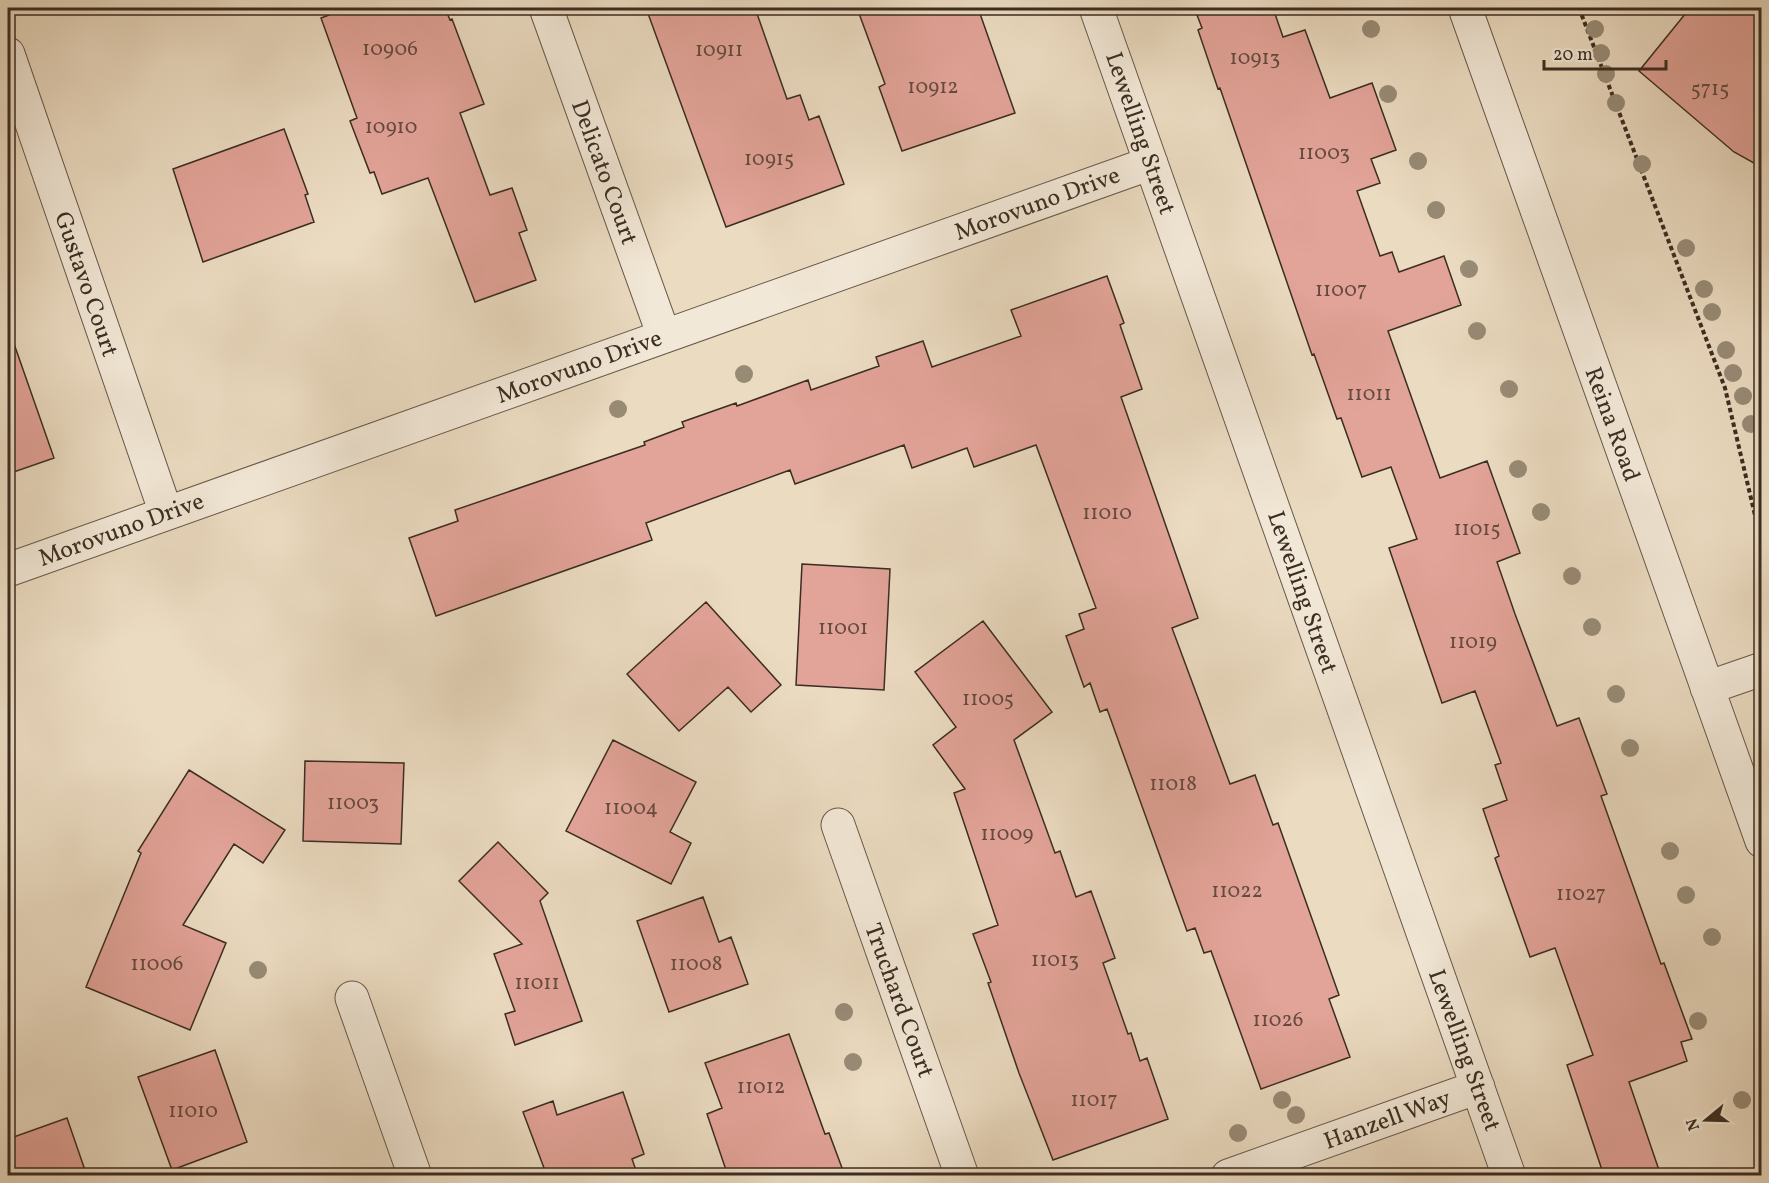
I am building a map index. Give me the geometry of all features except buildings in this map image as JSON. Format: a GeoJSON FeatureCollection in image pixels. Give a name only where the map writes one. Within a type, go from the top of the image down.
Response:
{"type":"FeatureCollection","features":[{"type":"Feature","properties":{"kind":"street","name":"Delicato Court"},"geometry":{"type":"LineString","coordinates":[[546,8],[664,336]]}},
{"type":"Feature","properties":{"kind":"street","name":"Lewelling Street"},"geometry":{"type":"LineString","coordinates":[[1096,8],[1509,1176]]}},
{"type":"Feature","properties":{"kind":"street","name":"Reina Road"},"geometry":{"type":"LineString","coordinates":[[1465,8],[1761,841]]}},
{"type":"Feature","properties":{"kind":"street","name":"Gustavo Court"},"geometry":{"type":"LineString","coordinates":[[8,54],[166,513]]}},
{"type":"Feature","properties":{"kind":"street","name":"Morovuno Drive"},"geometry":{"type":"LineString","coordinates":[[8,570],[1151,163]]}},
{"type":"Feature","properties":{"kind":"street"},"geometry":{"type":"LineString","coordinates":[[1707,688],[1761,669]]}},
{"type":"Feature","properties":{"kind":"street","name":"Truchard Court"},"geometry":{"type":"LineString","coordinates":[[837,825],[962,1176]]}},
{"type":"Feature","properties":{"kind":"street"},"geometry":{"type":"LineString","coordinates":[[352,998],[415,1176]]}},
{"type":"Feature","properties":{"kind":"street","name":"Hanzell Way"},"geometry":{"type":"LineString","coordinates":[[1228,1176],[1478,1087]]}},
{"type":"Feature","properties":{"kind":"path"},"geometry":{"type":"LineString","coordinates":[[1579,8],[1725,388],[1761,545]]}}]}
